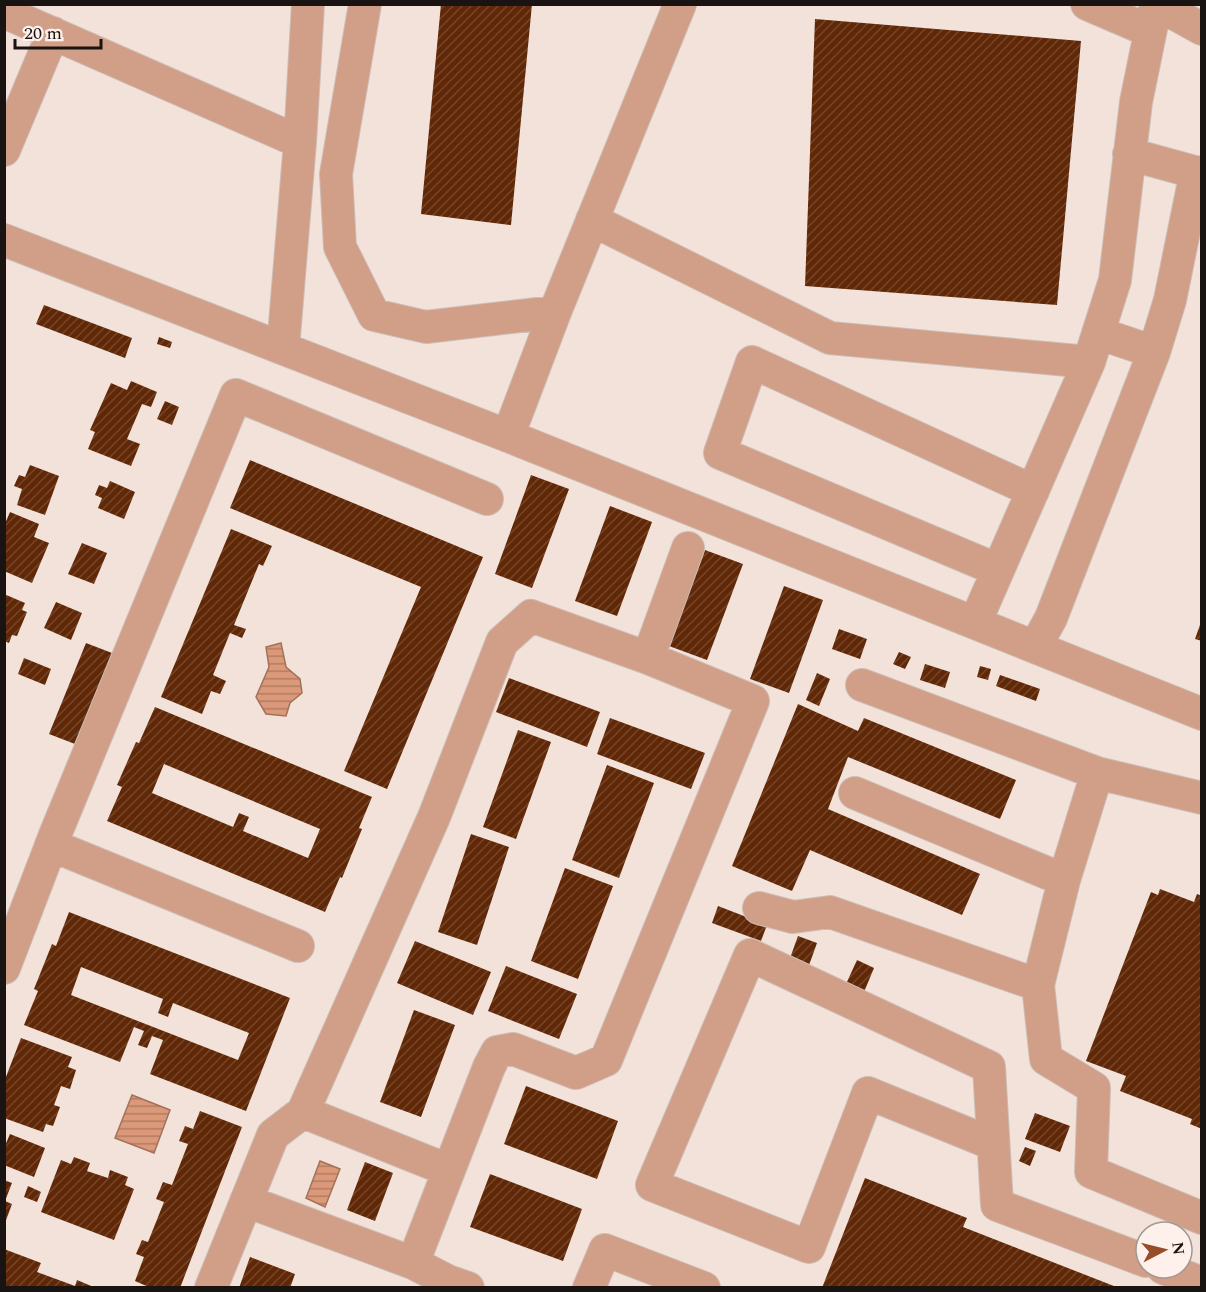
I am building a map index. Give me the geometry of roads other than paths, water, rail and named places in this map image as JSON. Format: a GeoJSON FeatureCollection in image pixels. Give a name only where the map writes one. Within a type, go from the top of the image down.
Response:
{"type":"FeatureCollection","features":[{"type":"Feature","properties":{"kind":"lane"},"geometry":{"type":"LineString","coordinates":[[283,348],[300,142],[308,4]]}},
{"type":"Feature","properties":{"kind":"lane"},"geometry":{"type":"LineString","coordinates":[[365,4],[336,174],[340,247],[374,315],[426,327],[555,312]]}},
{"type":"Feature","properties":{"kind":"lane"},"geometry":{"type":"LineString","coordinates":[[508,436],[555,312],[680,4]]}},
{"type":"Feature","properties":{"kind":"lane"},"geometry":{"type":"LineString","coordinates":[[1087,4],[1155,13],[1202,29]]}},
{"type":"Feature","properties":{"kind":"lane"},"geometry":{"type":"LineString","coordinates":[[4,12],[49,22],[300,142]]}},
{"type":"Feature","properties":{"kind":"lane"},"geometry":{"type":"LineString","coordinates":[[975,623],[1094,348],[1115,280],[1136,102],[1155,13]]}},
{"type":"Feature","properties":{"kind":"lane"},"geometry":{"type":"LineString","coordinates":[[4,150],[49,22]]}},
{"type":"Feature","properties":{"kind":"lane"},"geometry":{"type":"LineString","coordinates":[[1035,647],[1051,618],[1154,352],[1170,300],[1199,173],[1130,154]]}},
{"type":"Feature","properties":{"kind":"lane"},"geometry":{"type":"LineString","coordinates":[[592,220],[830,338],[1154,352]]}},
{"type":"Feature","properties":{"kind":"lane"},"geometry":{"type":"LineString","coordinates":[[4,240],[508,436],[1202,714]]}},
{"type":"Feature","properties":{"kind":"lane"},"geometry":{"type":"LineString","coordinates":[[998,570],[720,453],[753,362],[1033,491]]}},
{"type":"Feature","properties":{"kind":"lane"},"geometry":{"type":"LineString","coordinates":[[4,968],[51,845],[236,395],[487,499]]}},
{"type":"Feature","properties":{"kind":"lane"},"geometry":{"type":"LineString","coordinates":[[648,658],[688,548]]}},
{"type":"Feature","properties":{"kind":"lane"},"geometry":{"type":"LineString","coordinates":[[211,1287],[273,1135],[303,1112],[434,817],[502,642],[531,616],[648,658],[753,701],[606,1060],[576,1073],[513,1049],[497,1052],[448,1170],[413,1263]]}},
{"type":"Feature","properties":{"kind":"lane"},"geometry":{"type":"LineString","coordinates":[[862,685],[1097,773],[1202,798]]}},
{"type":"Feature","properties":{"kind":"lane"},"geometry":{"type":"LineString","coordinates":[[1097,773],[1064,880],[1038,985],[1046,1059],[1094,1088],[1091,1173],[1202,1218]]}},
{"type":"Feature","properties":{"kind":"lane"},"geometry":{"type":"LineString","coordinates":[[855,793],[1064,880]]}},
{"type":"Feature","properties":{"kind":"lane"},"geometry":{"type":"LineString","coordinates":[[51,845],[298,946]]}},
{"type":"Feature","properties":{"kind":"lane"},"geometry":{"type":"LineString","coordinates":[[759,908],[793,917],[830,912],[1038,985]]}},
{"type":"Feature","properties":{"kind":"lane"},"geometry":{"type":"LineString","coordinates":[[993,1144],[868,1093],[809,1247],[652,1185],[750,955],[989,1067],[997,1205],[1134,1257]]}},
{"type":"Feature","properties":{"kind":"lane"},"geometry":{"type":"LineString","coordinates":[[303,1112],[448,1170]]}},
{"type":"Feature","properties":{"kind":"lane"},"geometry":{"type":"LineString","coordinates":[[246,1201],[413,1263],[458,1284]]}},
{"type":"Feature","properties":{"kind":"lane"},"geometry":{"type":"LineString","coordinates":[[589,1287],[605,1250],[704,1287]]}}]}
